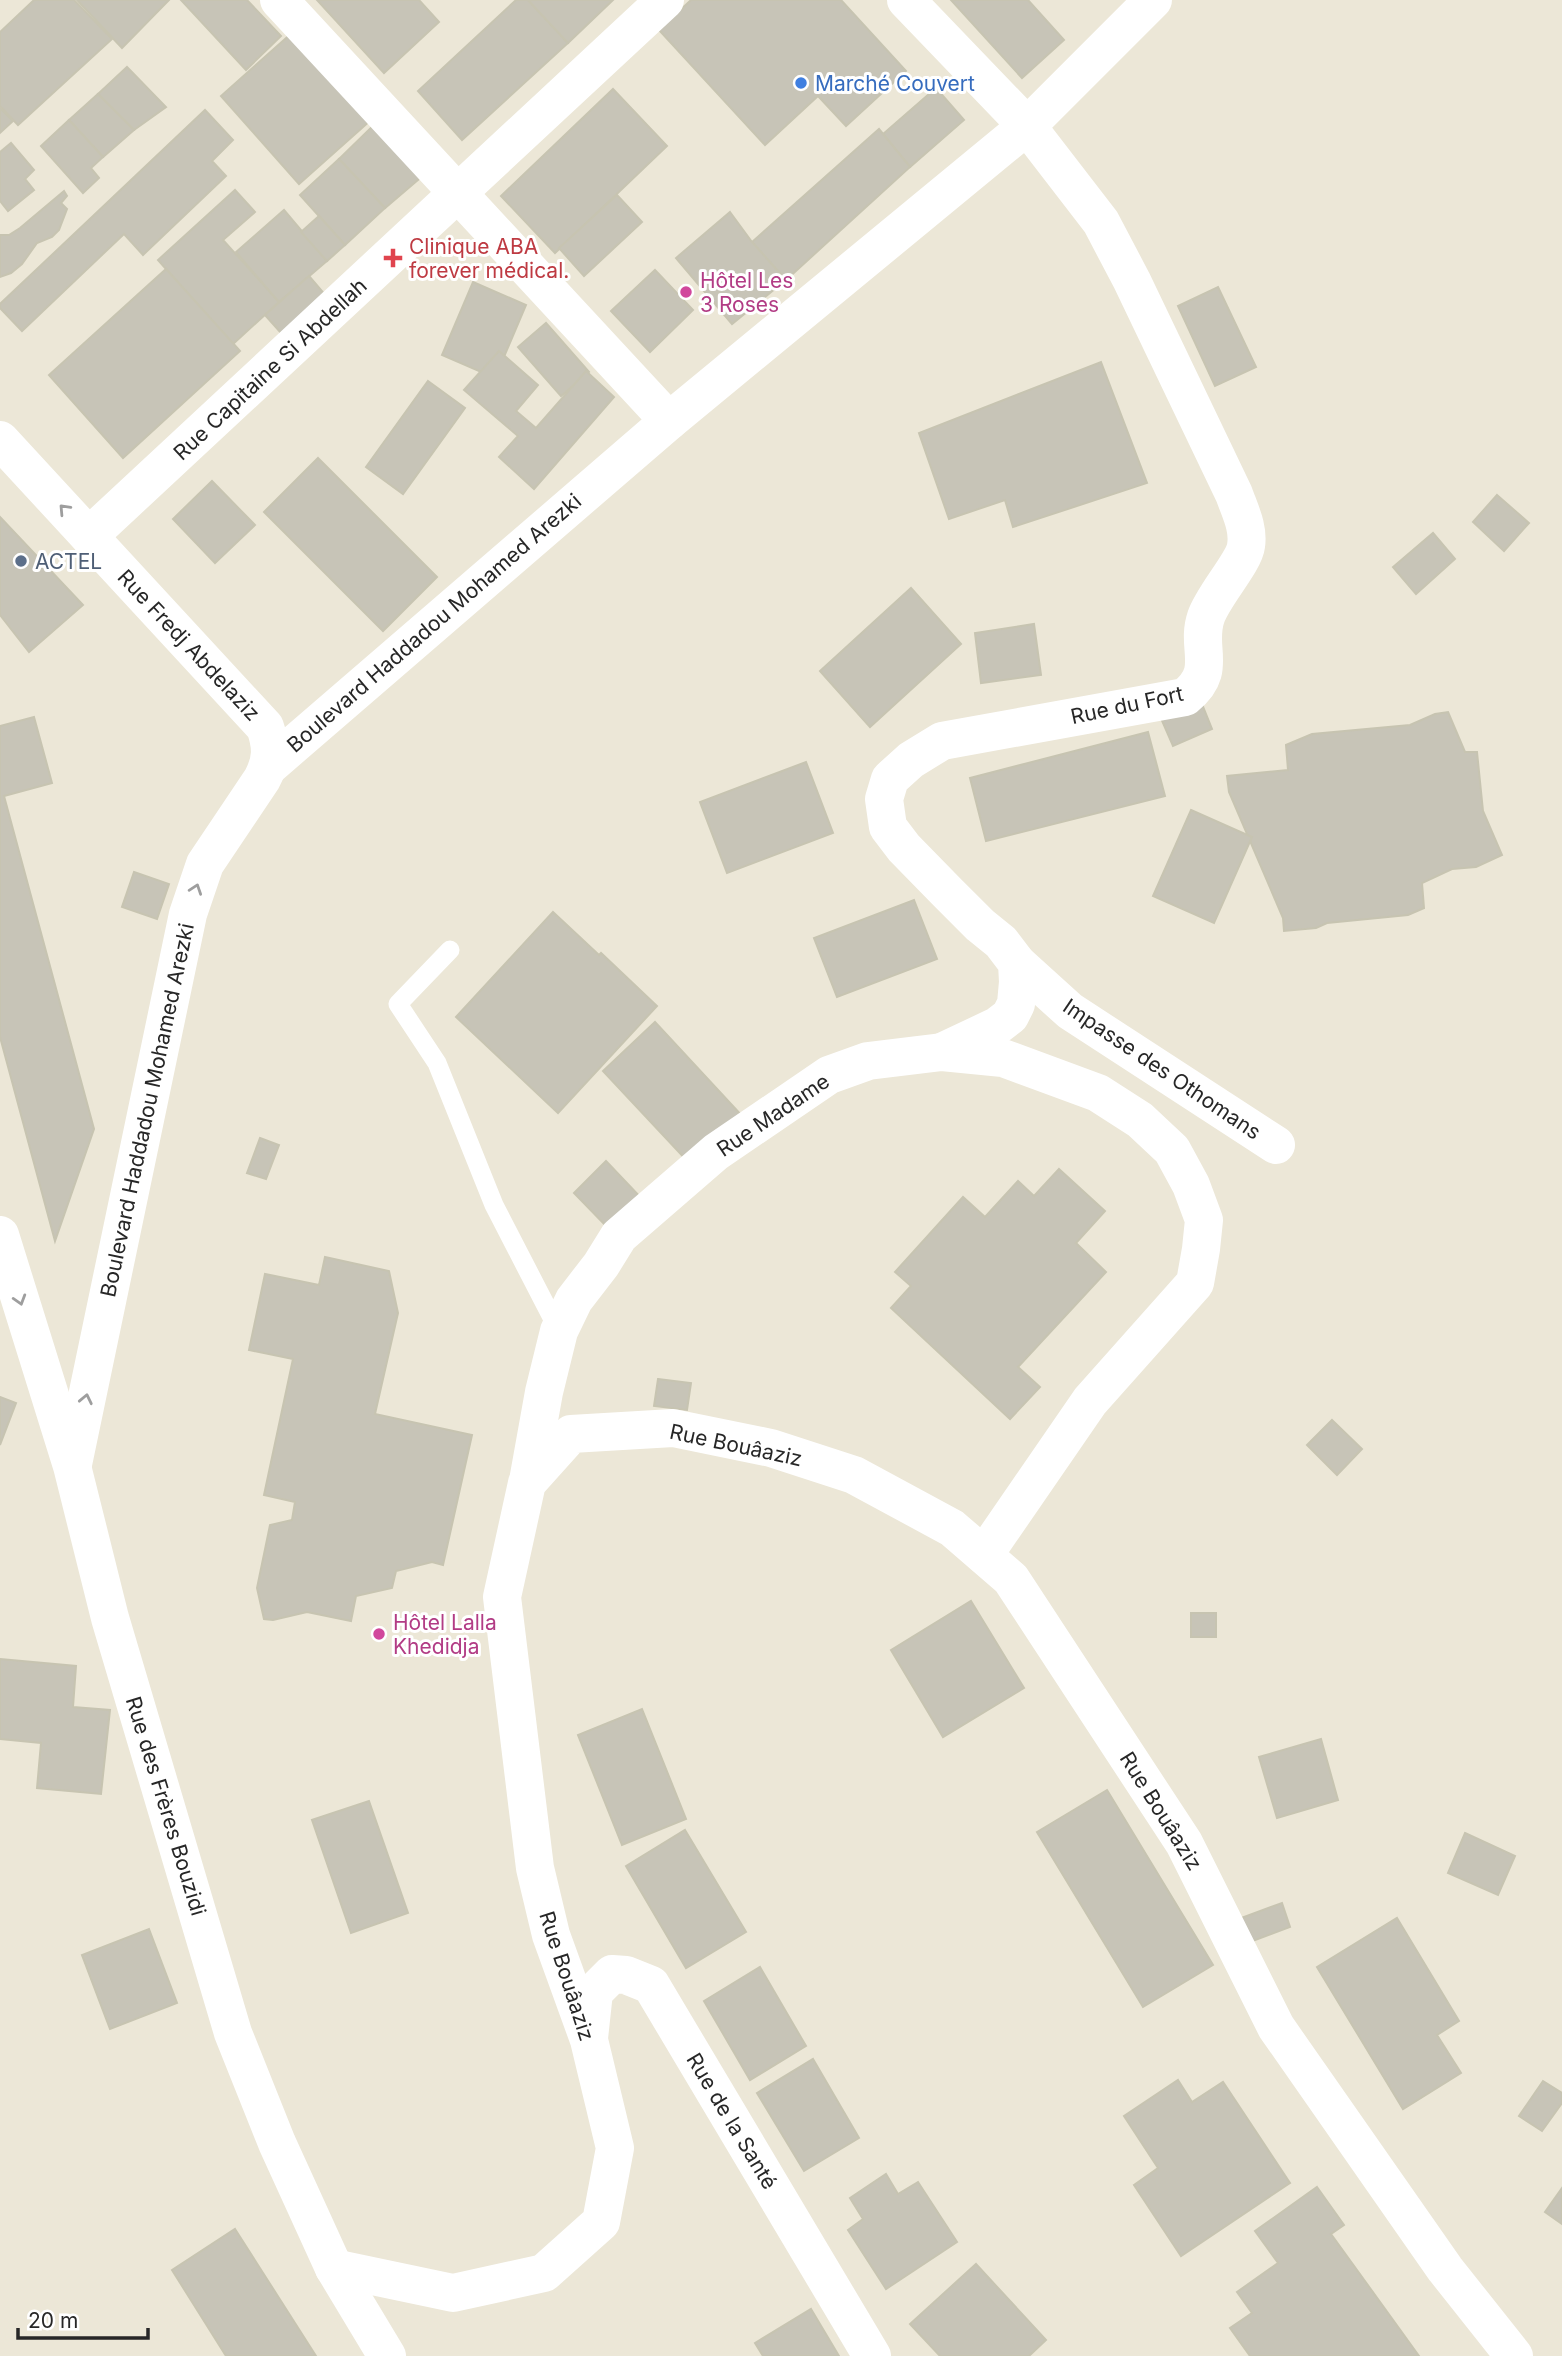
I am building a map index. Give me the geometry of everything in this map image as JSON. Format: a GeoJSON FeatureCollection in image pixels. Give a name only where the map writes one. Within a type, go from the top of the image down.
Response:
{"type":"FeatureCollection","features":[{"type":"Feature","properties":{"kind":"street"},"geometry":{"type":"LineString","coordinates":[[279,0],[669,421]]}},
{"type":"Feature","properties":{"kind":"street","name":"Rue Capitaine Si Abdellah"},"geometry":{"type":"LineString","coordinates":[[89,536],[665,0]]}},
{"type":"Feature","properties":{"kind":"street"},"geometry":{"type":"LineString","coordinates":[[906,0],[1027,126]]}},
{"type":"Feature","properties":{"kind":"street","name":"Boulevard Haddadou Mohamed Arezki"},"geometry":{"type":"LineString","coordinates":[[72,1466],[195,888],[205,864],[268,767],[669,421],[1027,126],[1153,0]]}},
{"type":"Feature","properties":{"kind":"street","name":"Rue du Fort"},"geometry":{"type":"LineString","coordinates":[[1017,963],[1001,942],[980,925],[904,848],[888,827],[884,799],[890,779],[911,760],[942,741],[1185,697],[1198,687],[1204,670],[1205,620],[1216,596],[1246,550],[1247,530],[1234,494],[1101,222],[1027,126]]}},
{"type":"Feature","properties":{"kind":"street","name":"Rue Fredj Abdelaziz"},"geometry":{"type":"LineString","coordinates":[[0,440],[265,727],[271,752],[268,767]]}},
{"type":"Feature","properties":{"kind":"street"},"geometry":{"type":"LineString","coordinates":[[942,1052],[997,1026],[1010,1016],[1016,1004],[1017,963]]}},
{"type":"Feature","properties":{"kind":"street","name":"Impasse des Othomans"},"geometry":{"type":"LineString","coordinates":[[1017,963],[1070,1011],[1276,1145]]}},
{"type":"Feature","properties":{"kind":"street","name":"Rue Madame"},"geometry":{"type":"LineString","coordinates":[[527,1483],[544,1392],[559,1331],[574,1300],[619,1236],[716,1152],[829,1075],[868,1061],[942,1052],[1003,1058],[1098,1093],[1140,1121],[1172,1150],[1191,1185],[1204,1220],[1195,1283],[1090,1401],[984,1555]]}},
{"type":"Feature","properties":{"kind":"street","name":"Rue des Frères Bouzidi"},"geometry":{"type":"LineString","coordinates":[[0,1235],[72,1466],[110,1618],[233,2033],[277,2143],[334,2268],[387,2356]]}},
{"type":"Feature","properties":{"kind":"street","name":"Rue Bouâaziz"},"geometry":{"type":"LineString","coordinates":[[334,2268],[453,2293],[544,2273],[601,2222],[615,2148],[589,2040],[551,1935],[535,1868],[502,1597],[527,1483],[570,1434],[673,1429],[771,1448],[854,1475],[952,1528],[1011,1579],[1184,1843],[1276,2027],[1445,2269],[1514,2356]]}},
{"type":"Feature","properties":{"kind":"street","name":"Rue de la Santé"},"geometry":{"type":"LineString","coordinates":[[589,2040],[594,1992],[612,1974],[626,1975],[651,1985],[872,2356]]}},
{"type":"Feature","properties":{"kind":"lane"},"geometry":{"type":"LineString","coordinates":[[450,950],[398,1004],[437,1063],[494,1205],[559,1331]]}},
{"type":"Feature","properties":{"kind":"building"},"geometry":{"type":"Polygon","coordinates":[[[34,0],[74,0],[112,39],[18,125],[0,106],[0,32],[34,0]]]}},
{"type":"Feature","properties":{"kind":"building"},"geometry":{"type":"Polygon","coordinates":[[[77,0],[169,0],[122,48],[77,0]]]}},
{"type":"Feature","properties":{"kind":"building"},"geometry":{"type":"Polygon","coordinates":[[[181,0],[247,0],[281,36],[246,70],[181,0]]]}},
{"type":"Feature","properties":{"kind":"building"},"geometry":{"type":"Polygon","coordinates":[[[317,0],[419,0],[439,22],[384,73],[317,0]]]}},
{"type":"Feature","properties":{"kind":"building"},"geometry":{"type":"Polygon","coordinates":[[[516,0],[528,0],[568,43],[462,140],[418,91],[516,0]]]}},
{"type":"Feature","properties":{"kind":"building"},"geometry":{"type":"Polygon","coordinates":[[[528,0],[613,0],[568,43],[528,0]]]}},
{"type":"Feature","properties":{"kind":"building","name":"Marché Couvert"},"geometry":{"type":"Polygon","coordinates":[[[691,0],[841,0],[906,71],[846,126],[818,96],[765,145],[659,30],[691,0]]]}},
{"type":"Feature","properties":{"kind":"building"},"geometry":{"type":"Polygon","coordinates":[[[951,0],[1028,0],[1064,40],[1022,78],[951,0]]]}},
{"type":"Feature","properties":{"kind":"building"},"geometry":{"type":"Polygon","coordinates":[[[293,32],[371,120],[299,184],[221,96],[293,32]]]}},
{"type":"Feature","properties":{"kind":"building"},"geometry":{"type":"Polygon","coordinates":[[[127,67],[166,107],[134,130],[98,94],[127,67]]]}},
{"type":"Feature","properties":{"kind":"building"},"geometry":{"type":"Polygon","coordinates":[[[936,88],[964,120],[910,167],[883,134],[936,88]]]}},
{"type":"Feature","properties":{"kind":"building"},"geometry":{"type":"Polygon","coordinates":[[[613,89],[667,146],[555,253],[501,196],[613,89]]]}},
{"type":"Feature","properties":{"kind":"building"},"geometry":{"type":"Polygon","coordinates":[[[98,94],[134,130],[103,157],[69,120],[98,94]]]}},
{"type":"Feature","properties":{"kind":"building"},"geometry":{"type":"Polygon","coordinates":[[[0,108],[13,121],[0,133],[0,108]]]}},
{"type":"Feature","properties":{"kind":"building"},"geometry":{"type":"Polygon","coordinates":[[[205,110],[233,140],[212,161],[226,176],[143,255],[124,234],[22,331],[0,308],[0,304],[205,110]]]}},
{"type":"Feature","properties":{"kind":"building"},"geometry":{"type":"Polygon","coordinates":[[[69,120],[103,157],[91,168],[99,178],[83,193],[41,146],[69,120]]]}},
{"type":"Feature","properties":{"kind":"building"},"geometry":{"type":"Polygon","coordinates":[[[377,122],[425,174],[385,208],[339,159],[377,122]]]}},
{"type":"Feature","properties":{"kind":"building"},"geometry":{"type":"Polygon","coordinates":[[[879,129],[910,167],[786,280],[752,242],[879,129]]]}},
{"type":"Feature","properties":{"kind":"building"},"geometry":{"type":"Polygon","coordinates":[[[11,143],[34,170],[25,179],[34,190],[8,211],[0,201],[0,152],[11,143]]]}},
{"type":"Feature","properties":{"kind":"building"},"geometry":{"type":"Polygon","coordinates":[[[339,159],[385,208],[345,245],[300,195],[339,159]]]}},
{"type":"Feature","properties":{"kind":"building"},"geometry":{"type":"Polygon","coordinates":[[[235,190],[255,212],[223,240],[279,302],[233,344],[158,260],[235,190]]]}},
{"type":"Feature","properties":{"kind":"building"},"geometry":{"type":"Polygon","coordinates":[[[64,191],[67,196],[61,203],[67,209],[59,230],[52,237],[37,243],[22,264],[11,273],[0,277],[0,235],[9,235],[20,228],[64,191]]]}},
{"type":"Feature","properties":{"kind":"building"},"geometry":{"type":"Polygon","coordinates":[[[617,195],[642,222],[584,276],[559,248],[617,195]]]}},
{"type":"Feature","properties":{"kind":"building"},"geometry":{"type":"Polygon","coordinates":[[[284,210],[327,261],[279,302],[236,252],[284,210]]]}},
{"type":"Feature","properties":{"kind":"building"},"geometry":{"type":"Polygon","coordinates":[[[730,212],[786,280],[732,324],[676,258],[730,212]]]}},
{"type":"Feature","properties":{"kind":"building"},"geometry":{"type":"Polygon","coordinates":[[[319,216],[345,245],[327,261],[301,232],[319,216]]]}},
{"type":"Feature","properties":{"kind":"building"},"geometry":{"type":"Polygon","coordinates":[[[166,269],[240,351],[123,458],[49,375],[166,269]]]}},
{"type":"Feature","properties":{"kind":"building"},"geometry":{"type":"Polygon","coordinates":[[[655,270],[693,310],[650,352],[611,311],[655,270]]]}},
{"type":"Feature","properties":{"kind":"building"},"geometry":{"type":"Polygon","coordinates":[[[309,276],[326,296],[282,334],[265,315],[309,276]]]}},
{"type":"Feature","properties":{"kind":"building"},"geometry":{"type":"Polygon","coordinates":[[[473,282],[526,305],[495,378],[442,355],[473,282]]]}},
{"type":"Feature","properties":{"kind":"building"},"geometry":{"type":"Polygon","coordinates":[[[1218,287],[1256,367],[1215,386],[1178,306],[1218,287]]]}},
{"type":"Feature","properties":{"kind":"building"},"geometry":{"type":"Polygon","coordinates":[[[546,323],[589,372],[561,396],[518,347],[546,323]]]}},
{"type":"Feature","properties":{"kind":"building"},"geometry":{"type":"Polygon","coordinates":[[[499,351],[538,385],[516,411],[536,428],[586,371],[614,397],[534,489],[499,457],[518,436],[464,390],[499,351]]]}},
{"type":"Feature","properties":{"kind":"building"},"geometry":{"type":"Polygon","coordinates":[[[1101,362],[1147,483],[1013,527],[1005,500],[949,519],[919,433],[1101,362]]]}},
{"type":"Feature","properties":{"kind":"building"},"geometry":{"type":"Polygon","coordinates":[[[428,381],[465,408],[403,494],[366,467],[428,381]]]}},
{"type":"Feature","properties":{"kind":"building"},"geometry":{"type":"Polygon","coordinates":[[[318,458],[437,577],[383,631],[264,512],[318,458]]]}},
{"type":"Feature","properties":{"kind":"building"},"geometry":{"type":"Polygon","coordinates":[[[212,481],[255,525],[215,563],[173,519],[212,481]]]}},
{"type":"Feature","properties":{"kind":"building"},"geometry":{"type":"Polygon","coordinates":[[[1497,495],[1529,523],[1504,551],[1473,522],[1497,495]]]}},
{"type":"Feature","properties":{"kind":"building","name":"ACTEL"},"geometry":{"type":"Polygon","coordinates":[[[0,517],[83,605],[29,652],[0,615],[0,517]]]}},
{"type":"Feature","properties":{"kind":"building"},"geometry":{"type":"Polygon","coordinates":[[[1433,533],[1455,559],[1416,594],[1393,567],[1433,533]]]}},
{"type":"Feature","properties":{"kind":"building"},"geometry":{"type":"Polygon","coordinates":[[[911,588],[961,644],[870,727],[820,671],[911,588]]]}},
{"type":"Feature","properties":{"kind":"building"},"geometry":{"type":"Polygon","coordinates":[[[1034,624],[1041,675],[981,683],[975,633],[1034,624]]]}},
{"type":"Feature","properties":{"kind":"building"},"geometry":{"type":"Polygon","coordinates":[[[1200,699],[1212,729],[1173,746],[1160,716],[1200,699]]]}},
{"type":"Feature","properties":{"kind":"building"},"geometry":{"type":"Polygon","coordinates":[[[1448,712],[1465,752],[1477,752],[1483,811],[1502,855],[1476,867],[1452,869],[1422,883],[1424,908],[1408,915],[1327,923],[1316,928],[1284,931],[1283,918],[1229,792],[1227,776],[1288,770],[1286,745],[1312,734],[1410,725],[1435,714],[1448,712]]]}},
{"type":"Feature","properties":{"kind":"building"},"geometry":{"type":"Polygon","coordinates":[[[34,717],[52,783],[4,796],[94,1129],[55,1241],[0,1037],[0,726],[34,717]]]}},
{"type":"Feature","properties":{"kind":"building"},"geometry":{"type":"Polygon","coordinates":[[[1148,732],[1165,796],[986,841],[970,778],[1148,732]]]}},
{"type":"Feature","properties":{"kind":"building"},"geometry":{"type":"Polygon","coordinates":[[[806,762],[833,833],[727,873],[700,802],[806,762]]]}},
{"type":"Feature","properties":{"kind":"building"},"geometry":{"type":"Polygon","coordinates":[[[1191,810],[1252,837],[1214,923],[1153,896],[1191,810]]]}},
{"type":"Feature","properties":{"kind":"building"},"geometry":{"type":"Polygon","coordinates":[[[134,872],[169,884],[157,919],[122,907],[134,872]]]}},
{"type":"Feature","properties":{"kind":"building"},"geometry":{"type":"Polygon","coordinates":[[[914,900],[937,959],[837,997],[814,938],[914,900]]]}},
{"type":"Feature","properties":{"kind":"building"},"geometry":{"type":"Polygon","coordinates":[[[553,912],[657,1006],[558,1113],[456,1017],[553,912]]]}},
{"type":"Feature","properties":{"kind":"building"},"geometry":{"type":"Polygon","coordinates":[[[655,1022],[744,1118],[692,1166],[603,1071],[655,1022]]]}},
{"type":"Feature","properties":{"kind":"building"},"geometry":{"type":"Polygon","coordinates":[[[260,1138],[279,1145],[266,1179],[247,1173],[260,1138]]]}},
{"type":"Feature","properties":{"kind":"building"},"geometry":{"type":"Polygon","coordinates":[[[606,1161],[644,1201],[612,1232],[574,1193],[606,1161]]]}},
{"type":"Feature","properties":{"kind":"building"},"geometry":{"type":"Polygon","coordinates":[[[1059,1169],[1105,1211],[1076,1243],[1106,1272],[1018,1367],[1040,1387],[1010,1419],[891,1308],[911,1286],[895,1272],[963,1197],[985,1217],[1018,1181],[1034,1196],[1059,1169]]]}},
{"type":"Feature","properties":{"kind":"building"},"geometry":{"type":"Polygon","coordinates":[[[325,1257],[389,1271],[398,1313],[375,1414],[472,1435],[443,1565],[432,1562],[396,1571],[392,1588],[356,1596],[351,1621],[307,1612],[273,1620],[264,1619],[257,1588],[270,1525],[292,1520],[295,1502],[264,1495],[293,1359],[249,1350],[265,1274],[319,1285],[325,1257]]]}},
{"type":"Feature","properties":{"kind":"building"},"geometry":{"type":"Polygon","coordinates":[[[658,1379],[691,1383],[687,1410],[654,1406],[658,1379]]]}},
{"type":"Feature","properties":{"kind":"building"},"geometry":{"type":"Polygon","coordinates":[[[0,1397],[16,1403],[0,1445],[0,1397]]]}},
{"type":"Feature","properties":{"kind":"building"},"geometry":{"type":"Polygon","coordinates":[[[1332,1420],[1362,1449],[1337,1475],[1307,1445],[1332,1420]]]}},
{"type":"Feature","properties":{"kind":"building"},"geometry":{"type":"Polygon","coordinates":[[[971,1601],[1024,1688],[943,1737],[891,1650],[971,1601]]]}},
{"type":"Feature","properties":{"kind":"building"},"geometry":{"type":"Polygon","coordinates":[[[1191,1613],[1216,1613],[1216,1637],[1191,1637],[1191,1613]]]}},
{"type":"Feature","properties":{"kind":"building"},"geometry":{"type":"Polygon","coordinates":[[[0,1659],[76,1666],[73,1707],[110,1710],[101,1794],[37,1788],[41,1743],[0,1739],[0,1659]]]}},
{"type":"Feature","properties":{"kind":"building"},"geometry":{"type":"Polygon","coordinates":[[[642,1709],[686,1819],[622,1845],[578,1735],[642,1709]]]}},
{"type":"Feature","properties":{"kind":"building"},"geometry":{"type":"Polygon","coordinates":[[[1321,1739],[1338,1800],[1277,1818],[1259,1757],[1321,1739]]]}},
{"type":"Feature","properties":{"kind":"building"},"geometry":{"type":"Polygon","coordinates":[[[1107,1790],[1213,1965],[1143,2007],[1037,1832],[1107,1790]]]}},
{"type":"Feature","properties":{"kind":"building"},"geometry":{"type":"Polygon","coordinates":[[[369,1801],[408,1913],[351,1933],[312,1820],[369,1801]]]}},
{"type":"Feature","properties":{"kind":"building"},"geometry":{"type":"Polygon","coordinates":[[[685,1830],[746,1932],[686,1968],[626,1866],[685,1830]]]}},
{"type":"Feature","properties":{"kind":"building"},"geometry":{"type":"Polygon","coordinates":[[[1465,1833],[1515,1856],[1498,1895],[1448,1873],[1465,1833]]]}},
{"type":"Feature","properties":{"kind":"building"},"geometry":{"type":"Polygon","coordinates":[[[1282,1903],[1290,1927],[1242,1945],[1233,1921],[1282,1903]]]}},
{"type":"Feature","properties":{"kind":"building"},"geometry":{"type":"Polygon","coordinates":[[[1397,1918],[1459,2021],[1437,2035],[1461,2073],[1403,2109],[1317,1967],[1397,1918]]]}},
{"type":"Feature","properties":{"kind":"building"},"geometry":{"type":"Polygon","coordinates":[[[149,1929],[177,2003],[110,2029],[82,1955],[149,1929]]]}},
{"type":"Feature","properties":{"kind":"building"},"geometry":{"type":"Polygon","coordinates":[[[760,1967],[806,2046],[750,2080],[704,2001],[760,1967]]]}},
{"type":"Feature","properties":{"kind":"building"},"geometry":{"type":"Polygon","coordinates":[[[813,2059],[859,2138],[804,2171],[757,2093],[813,2059]]]}},
{"type":"Feature","properties":{"kind":"building"},"geometry":{"type":"Polygon","coordinates":[[[1178,2080],[1192,2102],[1223,2082],[1290,2183],[1181,2256],[1134,2185],[1158,2168],[1124,2116],[1178,2080]]]}},
{"type":"Feature","properties":{"kind":"building"},"geometry":{"type":"Polygon","coordinates":[[[1543,2081],[1562,2093],[1562,2103],[1542,2131],[1519,2116],[1543,2081]]]}},
{"type":"Feature","properties":{"kind":"building"},"geometry":{"type":"Polygon","coordinates":[[[886,2174],[898,2194],[918,2182],[957,2242],[886,2289],[848,2230],[863,2219],[850,2198],[886,2174]]]}},
{"type":"Feature","properties":{"kind":"building"},"geometry":{"type":"Polygon","coordinates":[[[1317,2187],[1344,2225],[1331,2234],[1419,2356],[1250,2356],[1230,2328],[1252,2313],[1237,2292],[1278,2263],[1255,2231],[1317,2187]]]}},
{"type":"Feature","properties":{"kind":"building"},"geometry":{"type":"Polygon","coordinates":[[[1562,2188],[1562,2224],[1545,2212],[1562,2188]]]}},
{"type":"Feature","properties":{"kind":"building"},"geometry":{"type":"Polygon","coordinates":[[[235,2229],[316,2356],[226,2356],[172,2270],[235,2229]]]}},
{"type":"Feature","properties":{"kind":"building"},"geometry":{"type":"Polygon","coordinates":[[[976,2264],[1046,2340],[1029,2356],[940,2356],[910,2324],[976,2264]]]}},
{"type":"Feature","properties":{"kind":"building"},"geometry":{"type":"Polygon","coordinates":[[[811,2309],[839,2356],[763,2356],[755,2343],[811,2309]]]}},
{"type":"Feature","properties":{"kind":"place","name":"Marché Couvert"},"geometry":{"type":"Point","coordinates":[801,83]}},
{"type":"Feature","properties":{"kind":"place","name":"Clinique ABA forever médical."},"geometry":{"type":"Point","coordinates":[393,258]}},
{"type":"Feature","properties":{"kind":"place","name":"Hôtel Les 3 Roses"},"geometry":{"type":"Point","coordinates":[686,292]}},
{"type":"Feature","properties":{"kind":"place","name":"ACTEL"},"geometry":{"type":"Point","coordinates":[21,561]}},
{"type":"Feature","properties":{"kind":"place","name":"Hôtel Lalla Khedidja"},"geometry":{"type":"Point","coordinates":[379,1634]}}]}
